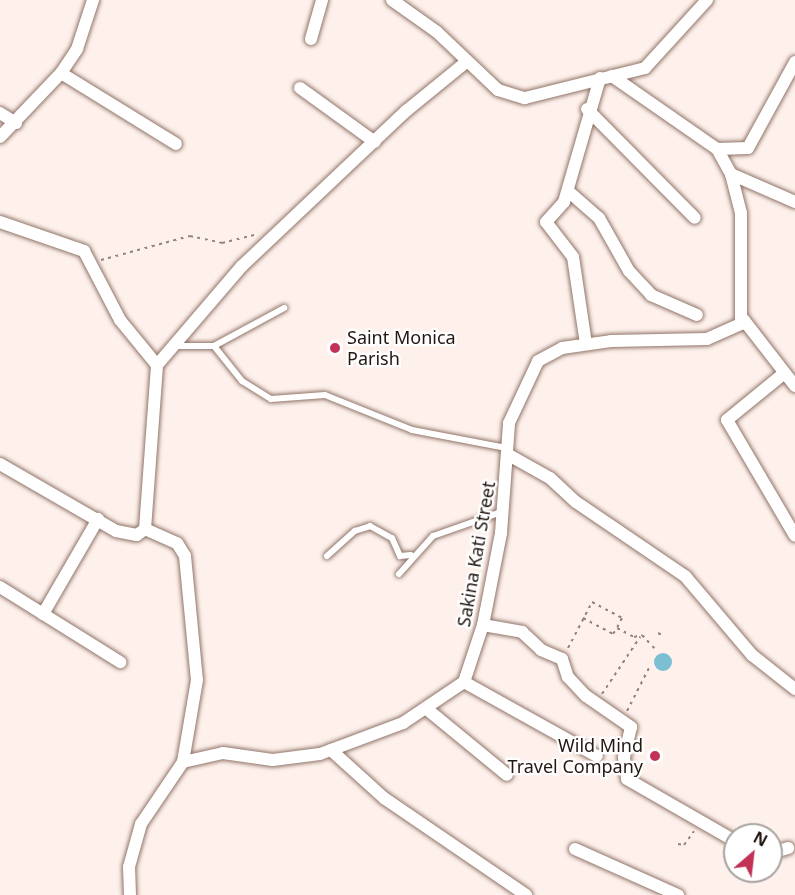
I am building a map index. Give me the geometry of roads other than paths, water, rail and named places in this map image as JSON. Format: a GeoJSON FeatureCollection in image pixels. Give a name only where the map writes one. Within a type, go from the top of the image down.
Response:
{"type":"FeatureCollection","features":[{"type":"Feature","properties":{"kind":"street"},"geometry":{"type":"LineString","coordinates":[[0,137],[16,123],[61,73],[77,49],[93,0]]}},
{"type":"Feature","properties":{"kind":"street"},"geometry":{"type":"LineString","coordinates":[[311,39],[322,0]]}},
{"type":"Feature","properties":{"kind":"street"},"geometry":{"type":"LineString","coordinates":[[392,0],[437,32],[466,62],[510,98],[645,68],[707,0]]}},
{"type":"Feature","properties":{"kind":"street"},"geometry":{"type":"LineString","coordinates":[[145,529],[157,365],[242,266],[375,142],[466,62]]}},
{"type":"Feature","properties":{"kind":"street"},"geometry":{"type":"LineString","coordinates":[[717,149],[748,148],[795,62]]}},
{"type":"Feature","properties":{"kind":"street"},"geometry":{"type":"LineString","coordinates":[[61,73],[176,144]]}},
{"type":"Feature","properties":{"kind":"street"},"geometry":{"type":"LineString","coordinates":[[586,345],[573,257],[546,222],[568,191],[587,109],[606,77]]}},
{"type":"Feature","properties":{"kind":"street"},"geometry":{"type":"LineString","coordinates":[[606,77],[717,149],[731,174],[741,213],[743,319],[782,375],[795,386]]}},
{"type":"Feature","properties":{"kind":"street"},"geometry":{"type":"LineString","coordinates":[[300,88],[375,142]]}},
{"type":"Feature","properties":{"kind":"street"},"geometry":{"type":"LineString","coordinates":[[587,109],[696,218]]}},
{"type":"Feature","properties":{"kind":"street"},"geometry":{"type":"LineString","coordinates":[[0,113],[16,123]]}},
{"type":"Feature","properties":{"kind":"street"},"geometry":{"type":"LineString","coordinates":[[731,174],[795,202]]}},
{"type":"Feature","properties":{"kind":"street"},"geometry":{"type":"LineString","coordinates":[[568,191],[599,218],[629,271],[651,295],[696,315]]}},
{"type":"Feature","properties":{"kind":"street"},"geometry":{"type":"LineString","coordinates":[[0,222],[70,243],[93,263],[120,320],[157,365]]}},
{"type":"Feature","properties":{"kind":"street","name":"Sakina Kati Street"},"geometry":{"type":"LineString","coordinates":[[464,682],[483,626],[505,511],[507,451],[515,406],[538,361],[550,352],[586,345],[707,339],[731,332],[743,319]]}},
{"type":"Feature","properties":{"kind":"street"},"geometry":{"type":"LineString","coordinates":[[782,375],[726,420],[795,536]]}},
{"type":"Feature","properties":{"kind":"street"},"geometry":{"type":"LineString","coordinates":[[507,451],[550,478],[576,502],[685,576],[752,654],[795,689]]}},
{"type":"Feature","properties":{"kind":"street"},"geometry":{"type":"LineString","coordinates":[[0,464],[129,534],[145,529],[177,543],[185,556],[197,680],[183,762],[141,824],[129,867],[130,895]]}},
{"type":"Feature","properties":{"kind":"street"},"geometry":{"type":"LineString","coordinates":[[43,615],[98,519]]}},
{"type":"Feature","properties":{"kind":"street"},"geometry":{"type":"LineString","coordinates":[[0,587],[120,662]]}},
{"type":"Feature","properties":{"kind":"street"},"geometry":{"type":"LineString","coordinates":[[483,626],[522,632],[541,650],[562,659],[568,677],[597,704],[623,719],[632,735],[624,757],[627,779],[702,817],[723,832]]}},
{"type":"Feature","properties":{"kind":"street"},"geometry":{"type":"LineString","coordinates":[[183,762],[223,753],[291,760],[331,750],[428,710],[464,682],[597,756]]}},
{"type":"Feature","properties":{"kind":"street"},"geometry":{"type":"LineString","coordinates":[[428,710],[507,775]]}},
{"type":"Feature","properties":{"kind":"street"},"geometry":{"type":"LineString","coordinates":[[331,750],[384,798],[526,895]]}},
{"type":"Feature","properties":{"kind":"street"},"geometry":{"type":"LineString","coordinates":[[783,849],[788,848]]}},
{"type":"Feature","properties":{"kind":"street"},"geometry":{"type":"LineString","coordinates":[[575,849],[678,895]]}},
{"type":"Feature","properties":{"kind":"lane"},"geometry":{"type":"LineString","coordinates":[[171,346],[214,346],[284,308]]}},
{"type":"Feature","properties":{"kind":"lane"},"geometry":{"type":"LineString","coordinates":[[214,346],[242,381],[271,399],[325,395],[412,430],[507,451]]}},
{"type":"Feature","properties":{"kind":"lane"},"geometry":{"type":"LineString","coordinates":[[399,574],[412,555],[439,534],[505,511]]}},
{"type":"Feature","properties":{"kind":"lane"},"geometry":{"type":"LineString","coordinates":[[327,556],[356,531],[370,526],[392,538],[400,556],[412,555]]}},
{"type":"Feature","properties":{"kind":"water"},"geometry":{"type":"Polygon","coordinates":[[[659,653],[667,653],[672,658],[670,669],[659,671],[654,666],[654,658],[659,653]]]}},
{"type":"Feature","properties":{"kind":"place","name":"Saint Monica Parish"},"geometry":{"type":"Point","coordinates":[335,348]}},
{"type":"Feature","properties":{"kind":"place","name":"Wild Mind Travel Company"},"geometry":{"type":"Point","coordinates":[655,756]}}]}
